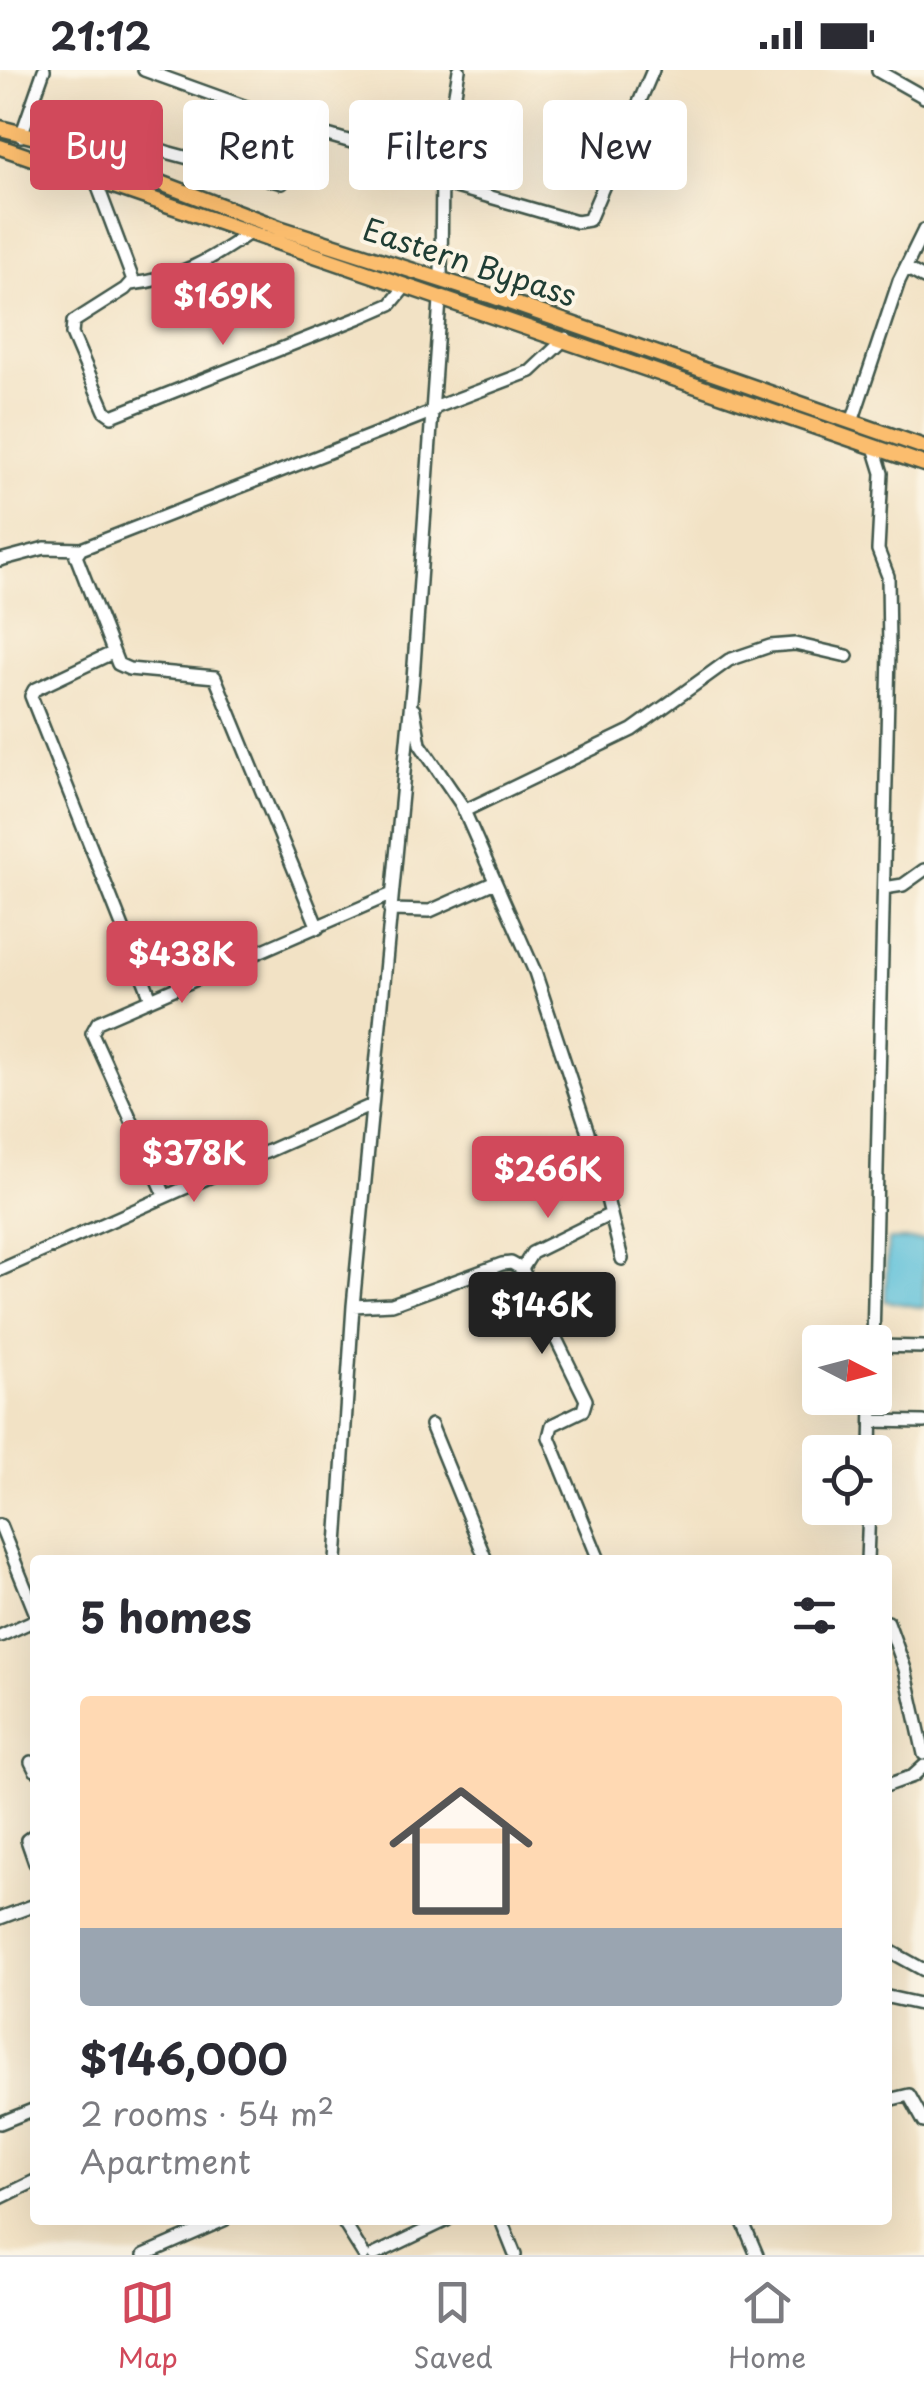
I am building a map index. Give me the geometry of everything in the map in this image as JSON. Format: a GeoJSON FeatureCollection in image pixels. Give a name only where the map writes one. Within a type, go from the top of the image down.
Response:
{"type":"FeatureCollection","features":[{"type":"Feature","properties":{"kind":"main road","name":"Eastern Bypass"},"geometry":{"type":"LineString","coordinates":[[0,128],[52,141],[280,228],[924,447]]}},
{"type":"Feature","properties":{"kind":"main road","name":"Eastern Bypass"},"geometry":{"type":"LineString","coordinates":[[0,146],[30,157]]}},
{"type":"Feature","properties":{"kind":"main road","name":"Eastern Bypass"},"geometry":{"type":"LineString","coordinates":[[123,190],[440,300],[566,338],[924,464]]}},
{"type":"Feature","properties":{"kind":"street"},"geometry":{"type":"LineString","coordinates":[[34,100],[44,70]]}},
{"type":"Feature","properties":{"kind":"street"},"geometry":{"type":"LineString","coordinates":[[144,70],[349,141]]}},
{"type":"Feature","properties":{"kind":"street"},"geometry":{"type":"LineString","coordinates":[[454,100],[459,70]]}},
{"type":"Feature","properties":{"kind":"street"},"geometry":{"type":"LineString","coordinates":[[463,190],[577,222],[589,220],[653,70]]}},
{"type":"Feature","properties":{"kind":"street"},"geometry":{"type":"LineString","coordinates":[[878,71],[924,97]]}},
{"type":"Feature","properties":{"kind":"street"},"geometry":{"type":"LineString","coordinates":[[22,136],[30,112]]}},
{"type":"Feature","properties":{"kind":"street"},"geometry":{"type":"LineString","coordinates":[[99,190],[132,273],[131,284]]}},
{"type":"Feature","properties":{"kind":"street"},"geometry":{"type":"LineString","coordinates":[[441,280],[442,190]]}},
{"type":"Feature","properties":{"kind":"street"},"geometry":{"type":"LineString","coordinates":[[852,422],[906,268],[924,230]]}},
{"type":"Feature","properties":{"kind":"street"},"geometry":{"type":"LineString","coordinates":[[248,234],[202,266],[160,281],[131,284],[72,327],[105,411],[112,416],[362,317],[391,304],[405,287]]}},
{"type":"Feature","properties":{"kind":"street"},"geometry":{"type":"LineString","coordinates":[[906,268],[924,278]]}},
{"type":"Feature","properties":{"kind":"street"},"geometry":{"type":"LineString","coordinates":[[336,1555],[354,1306],[411,701],[440,300]]}},
{"type":"Feature","properties":{"kind":"street"},"geometry":{"type":"LineString","coordinates":[[0,560],[45,548],[81,549],[531,371],[566,338]]}},
{"type":"Feature","properties":{"kind":"street"},"geometry":{"type":"LineString","coordinates":[[874,448],[882,473],[878,550],[888,576],[889,597],[874,1325]]}},
{"type":"Feature","properties":{"kind":"street"},"geometry":{"type":"LineString","coordinates":[[81,549],[76,565],[112,654],[129,669],[215,677],[318,928]]}},
{"type":"Feature","properties":{"kind":"street"},"geometry":{"type":"LineString","coordinates":[[464,811],[659,714],[729,660],[770,646],[794,644],[848,656]]}},
{"type":"Feature","properties":{"kind":"street"},"geometry":{"type":"LineString","coordinates":[[112,654],[34,690],[31,696],[150,996]]}},
{"type":"Feature","properties":{"kind":"street"},"geometry":{"type":"LineString","coordinates":[[411,701],[420,744],[464,811],[534,972],[570,1074],[622,1259]]}},
{"type":"Feature","properties":{"kind":"street"},"geometry":{"type":"LineString","coordinates":[[884,888],[903,884],[924,870]]}},
{"type":"Feature","properties":{"kind":"street"},"geometry":{"type":"LineString","coordinates":[[390,910],[430,911],[495,882]]}},
{"type":"Feature","properties":{"kind":"street"},"geometry":{"type":"LineString","coordinates":[[166,1195],[92,1033],[98,1022],[150,996],[392,894]]}},
{"type":"Feature","properties":{"kind":"street"},"geometry":{"type":"LineString","coordinates":[[0,1270],[372,1105]]}},
{"type":"Feature","properties":{"kind":"street"},"geometry":{"type":"LineString","coordinates":[[522,1269],[532,1253],[611,1214]]}},
{"type":"Feature","properties":{"kind":"street"},"geometry":{"type":"LineString","coordinates":[[354,1306],[392,1304],[502,1264],[511,1263],[522,1269],[586,1400],[583,1410],[552,1426],[549,1438],[597,1555]]}},
{"type":"Feature","properties":{"kind":"street"},"geometry":{"type":"LineString","coordinates":[[892,1345],[924,1347]]}},
{"type":"Feature","properties":{"kind":"street"},"geometry":{"type":"LineString","coordinates":[[872,1415],[872,1435]]}},
{"type":"Feature","properties":{"kind":"street"},"geometry":{"type":"LineString","coordinates":[[872,1421],[924,1422]]}},
{"type":"Feature","properties":{"kind":"street"},"geometry":{"type":"LineString","coordinates":[[430,1425],[484,1555]]}},
{"type":"Feature","properties":{"kind":"street"},"geometry":{"type":"LineString","coordinates":[[868,1555],[869,1525]]}},
{"type":"Feature","properties":{"kind":"street"},"geometry":{"type":"LineString","coordinates":[[0,1526],[30,1603]]}},
{"type":"Feature","properties":{"kind":"street"},"geometry":{"type":"LineString","coordinates":[[0,1636],[30,1619]]}},
{"type":"Feature","properties":{"kind":"street"},"geometry":{"type":"LineString","coordinates":[[892,1633],[905,1669],[924,1754]]}},
{"type":"Feature","properties":{"kind":"street"},"geometry":{"type":"LineString","coordinates":[[892,1784],[913,1776],[924,1766]]}},
{"type":"Feature","properties":{"kind":"street"},"geometry":{"type":"LineString","coordinates":[[0,1918],[30,1907]]}},
{"type":"Feature","properties":{"kind":"street"},"geometry":{"type":"LineString","coordinates":[[892,1952],[924,1970]]}},
{"type":"Feature","properties":{"kind":"street"},"geometry":{"type":"LineString","coordinates":[[892,1999],[924,2005]]}},
{"type":"Feature","properties":{"kind":"street"},"geometry":{"type":"LineString","coordinates":[[892,2099],[909,2096],[924,2122]]}},
{"type":"Feature","properties":{"kind":"street"},"geometry":{"type":"LineString","coordinates":[[0,2124],[30,2111]]}},
{"type":"Feature","properties":{"kind":"street"},"geometry":{"type":"LineString","coordinates":[[0,2198],[30,2183]]}},
{"type":"Feature","properties":{"kind":"street"},"geometry":{"type":"LineString","coordinates":[[144,2255],[213,2225]]}},
{"type":"Feature","properties":{"kind":"street"},"geometry":{"type":"LineString","coordinates":[[345,2225],[364,2255]]}},
{"type":"Feature","properties":{"kind":"street"},"geometry":{"type":"LineString","coordinates":[[374,2255],[437,2225]]}},
{"type":"Feature","properties":{"kind":"street"},"geometry":{"type":"LineString","coordinates":[[503,2225],[515,2255]]}},
{"type":"Feature","properties":{"kind":"street"},"geometry":{"type":"LineString","coordinates":[[744,2225],[757,2255]]}},
{"type":"Feature","properties":{"kind":"water"},"geometry":{"type":"Polygon","coordinates":[[[888,1240],[924,1240],[924,1308],[885,1301],[888,1240]]]}}]}
